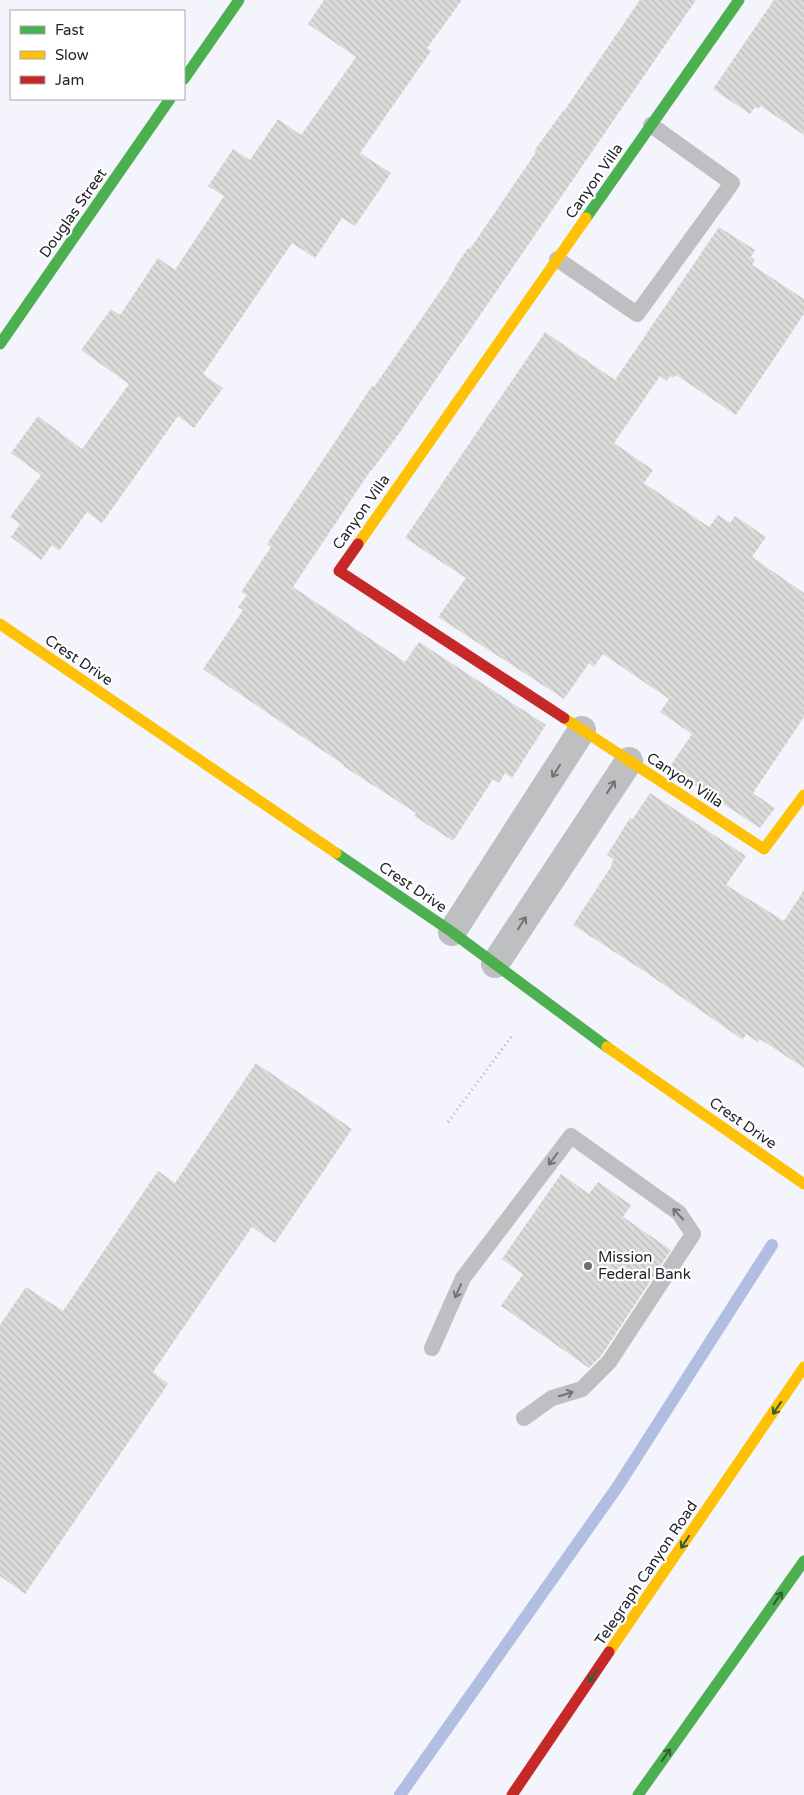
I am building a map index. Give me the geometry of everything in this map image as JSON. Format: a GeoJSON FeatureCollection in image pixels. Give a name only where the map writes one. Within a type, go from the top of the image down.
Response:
{"type":"FeatureCollection","features":[{"type":"Feature","properties":{"kind":"street"},"geometry":{"type":"LineString","coordinates":[[185,78],[239,0]]}},
{"type":"Feature","properties":{"kind":"street","name":"Canyon Villa"},"geometry":{"type":"LineString","coordinates":[[739,0],[338,570],[764,849],[804,795]]}},
{"type":"Feature","properties":{"kind":"street","name":"Douglas Street"},"geometry":{"type":"LineString","coordinates":[[0,344],[169,100]]}},
{"type":"Feature","properties":{"kind":"street","name":"Crest Drive"},"geometry":{"type":"LineString","coordinates":[[0,624],[452,932],[581,1029],[804,1184]]}},
{"type":"Feature","properties":{"kind":"street"},"geometry":{"type":"LineString","coordinates":[[452,932],[582,730]]}},
{"type":"Feature","properties":{"kind":"street"},"geometry":{"type":"LineString","coordinates":[[495,964],[629,761]]}},
{"type":"Feature","properties":{"kind":"street","name":"Telegraph Canyon Road"},"geometry":{"type":"LineString","coordinates":[[512,1795],[804,1368]]}},
{"type":"Feature","properties":{"kind":"street"},"geometry":{"type":"LineString","coordinates":[[638,1795],[804,1561]]}},
{"type":"Feature","properties":{"kind":"lane"},"geometry":{"type":"LineString","coordinates":[[558,259],[638,314],[732,183],[652,125]]}},
{"type":"Feature","properties":{"kind":"lane"},"geometry":{"type":"LineString","coordinates":[[432,1348],[463,1278],[571,1136],[679,1213],[693,1234],[609,1362],[582,1389],[552,1398],[524,1418]]}},
{"type":"Feature","properties":{"kind":"path"},"geometry":{"type":"LineString","coordinates":[[448,1122],[512,1036]]}},
{"type":"Feature","properties":{"kind":"building"},"geometry":{"type":"Polygon","coordinates":[[[324,0],[462,0],[427,48],[431,51],[360,153],[391,173],[355,226],[342,218],[315,258],[292,243],[203,374],[223,388],[194,428],[178,416],[102,523],[87,512],[59,551],[52,545],[41,560],[11,537],[20,524],[10,517],[41,475],[11,453],[38,416],[82,449],[129,384],[81,350],[111,309],[120,315],[158,258],[175,270],[224,196],[208,186],[233,149],[250,160],[278,119],[301,135],[356,57],[308,24],[324,0]]]}},
{"type":"Feature","properties":{"kind":"building"},"geometry":{"type":"Polygon","coordinates":[[[640,0],[696,0],[400,432],[371,470],[293,587],[405,662],[419,642],[546,725],[512,778],[505,773],[499,783],[493,779],[453,841],[414,816],[416,813],[343,766],[203,669],[243,610],[238,607],[247,595],[241,592],[271,547],[267,544],[372,386],[374,387],[468,248],[470,249],[536,152],[534,151],[564,111],[640,0]]]}},
{"type":"Feature","properties":{"kind":"building"},"geometry":{"type":"Polygon","coordinates":[[[774,0],[804,0],[804,135],[761,106],[758,109],[755,107],[750,114],[713,89],[774,0]]]}},
{"type":"Feature","properties":{"kind":"building"},"geometry":{"type":"Polygon","coordinates":[[[719,227],[755,250],[751,257],[755,260],[752,265],[804,299],[804,314],[736,415],[676,375],[674,378],[670,376],[667,381],[660,376],[614,443],[653,470],[644,483],[709,527],[718,515],[730,523],[735,516],[766,537],[752,557],[804,593],[804,717],[753,793],[775,808],[760,828],[669,768],[692,734],[660,712],[669,699],[603,654],[594,667],[589,663],[564,699],[438,617],[466,578],[405,538],[545,332],[615,380],[719,227]]]}},
{"type":"Feature","properties":{"kind":"building"},"geometry":{"type":"Polygon","coordinates":[[[650,793],[746,856],[726,885],[784,921],[804,890],[804,1068],[760,1039],[758,1042],[746,1034],[743,1040],[647,973],[573,925],[612,865],[614,860],[607,855],[630,818],[632,820],[650,793]]]}},
{"type":"Feature","properties":{"kind":"building"},"geometry":{"type":"Polygon","coordinates":[[[256,1063],[352,1129],[275,1243],[252,1227],[153,1372],[168,1384],[25,1594],[0,1576],[0,1325],[26,1287],[63,1311],[158,1171],[175,1183],[256,1063]]]}},
{"type":"Feature","properties":{"kind":"building","name":"Mission Federal Bank"},"geometry":{"type":"Polygon","coordinates":[[[561,1174],[589,1194],[598,1182],[631,1205],[623,1217],[671,1250],[601,1356],[589,1368],[501,1306],[523,1274],[502,1259],[561,1174]]]}},
{"type":"Feature","properties":{"kind":"waterway"},"geometry":{"type":"LineString","coordinates":[[400,1795],[618,1486],[772,1245]]}},
{"type":"Feature","properties":{"kind":"traffic: fast"},"geometry":{"type":"LineString","coordinates":[[185,78],[239,0]]}},
{"type":"Feature","properties":{"kind":"traffic: fast"},"geometry":{"type":"LineString","coordinates":[[586,218],[739,0]]}},
{"type":"Feature","properties":{"kind":"traffic: fast"},"geometry":{"type":"LineString","coordinates":[[0,344],[169,100]]}},
{"type":"Feature","properties":{"kind":"traffic: fast"},"geometry":{"type":"LineString","coordinates":[[336,853],[452,932],[607,1047]]}},
{"type":"Feature","properties":{"kind":"traffic: fast"},"geometry":{"type":"LineString","coordinates":[[638,1795],[804,1561]]}},
{"type":"Feature","properties":{"kind":"traffic: slow"},"geometry":{"type":"LineString","coordinates":[[358,544],[586,218]]}},
{"type":"Feature","properties":{"kind":"traffic: slow"},"geometry":{"type":"LineString","coordinates":[[0,624],[336,853]]}},
{"type":"Feature","properties":{"kind":"traffic: slow"},"geometry":{"type":"LineString","coordinates":[[564,718],[764,849],[804,795]]}},
{"type":"Feature","properties":{"kind":"traffic: slow"},"geometry":{"type":"LineString","coordinates":[[607,1047],[804,1184]]}},
{"type":"Feature","properties":{"kind":"traffic: slow"},"geometry":{"type":"LineString","coordinates":[[609,1652],[804,1367]]}},
{"type":"Feature","properties":{"kind":"traffic: jam"},"geometry":{"type":"LineString","coordinates":[[358,544],[339,571],[564,718]]}},
{"type":"Feature","properties":{"kind":"traffic: jam"},"geometry":{"type":"LineString","coordinates":[[512,1795],[609,1652]]}},
{"type":"Feature","properties":{"kind":"place","name":"Mission Federal Bank"},"geometry":{"type":"Point","coordinates":[588,1266]}}]}
